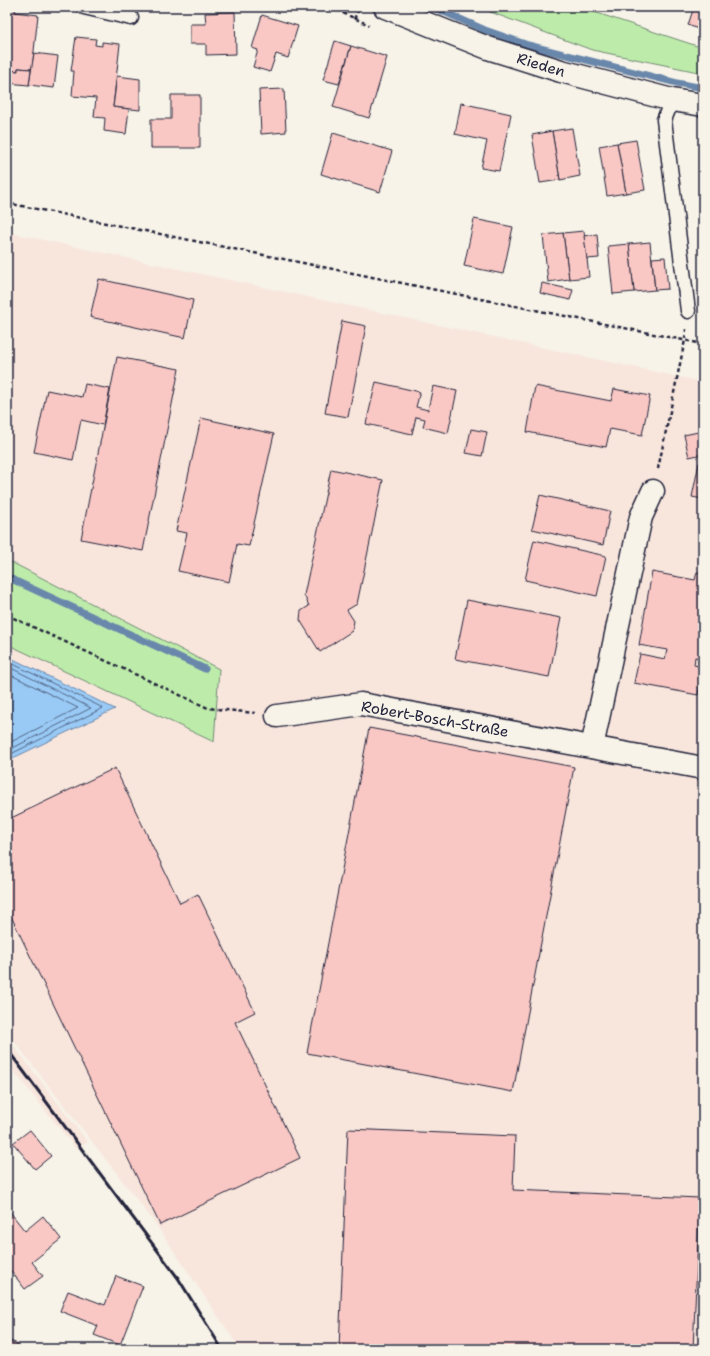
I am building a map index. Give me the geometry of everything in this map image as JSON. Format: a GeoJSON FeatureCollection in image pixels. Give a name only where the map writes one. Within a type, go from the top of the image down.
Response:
{"type":"FeatureCollection","features":[{"type":"Feature","properties":{"kind":"street","name":"Rieden"},"geometry":{"type":"LineString","coordinates":[[385,7],[488,48],[561,71],[672,100],[703,105]]}},
{"type":"Feature","properties":{"kind":"street"},"geometry":{"type":"LineString","coordinates":[[592,747],[641,517],[654,491]]}},
{"type":"Feature","properties":{"kind":"street","name":"Robert-Bosch-Straße"},"geometry":{"type":"LineString","coordinates":[[277,716],[361,704],[703,768]]}},
{"type":"Feature","properties":{"kind":"lane"},"geometry":{"type":"LineString","coordinates":[[84,7],[131,18]]}},
{"type":"Feature","properties":{"kind":"lane"},"geometry":{"type":"LineString","coordinates":[[672,100],[664,120],[688,311]]}},
{"type":"Feature","properties":{"kind":"path"},"geometry":{"type":"LineString","coordinates":[[354,19],[360,7]]}},
{"type":"Feature","properties":{"kind":"path"},"geometry":{"type":"LineString","coordinates":[[7,203],[703,344]]}},
{"type":"Feature","properties":{"kind":"path"},"geometry":{"type":"LineString","coordinates":[[654,491],[686,340],[688,311]]}},
{"type":"Feature","properties":{"kind":"path"},"geometry":{"type":"LineString","coordinates":[[7,615],[208,708],[277,716]]}},
{"type":"Feature","properties":{"kind":"shaded area"},"geometry":{"type":"Polygon","coordinates":[[[7,232],[703,382],[703,1349],[240,1349],[155,1223],[7,1032],[7,644],[214,742],[219,669],[7,560],[7,232]]]}},
{"type":"Feature","properties":{"kind":"shaded area"},"geometry":{"type":"Polygon","coordinates":[[[7,1037],[88,1142],[76,1149],[7,1063],[7,1037]]]}},
{"type":"Feature","properties":{"kind":"green space"},"geometry":{"type":"Polygon","coordinates":[[[477,7],[579,7],[703,48],[703,73],[592,50],[477,7]]]}},
{"type":"Feature","properties":{"kind":"green space"},"geometry":{"type":"Polygon","coordinates":[[[7,560],[219,669],[214,742],[7,644],[7,560]]]}},
{"type":"Feature","properties":{"kind":"water"},"geometry":{"type":"Polygon","coordinates":[[[7,656],[115,709],[7,761],[7,656]]]}},
{"type":"Feature","properties":{"kind":"building"},"geometry":{"type":"Polygon","coordinates":[[[7,7],[16,8],[15,12],[38,15],[32,69],[18,68],[18,71],[7,70],[7,7]]]}},
{"type":"Feature","properties":{"kind":"building"},"geometry":{"type":"Polygon","coordinates":[[[694,7],[703,7],[703,31],[688,25],[694,7]]]}},
{"type":"Feature","properties":{"kind":"building"},"geometry":{"type":"Polygon","coordinates":[[[235,12],[236,54],[206,55],[206,44],[190,44],[190,24],[206,24],[205,13],[235,12]]]}},
{"type":"Feature","properties":{"kind":"building"},"geometry":{"type":"Polygon","coordinates":[[[262,15],[298,26],[288,58],[276,54],[270,72],[253,67],[258,50],[252,48],[262,15]]]}},
{"type":"Feature","properties":{"kind":"building"},"geometry":{"type":"Polygon","coordinates":[[[76,37],[96,39],[95,45],[102,46],[102,42],[120,44],[113,107],[129,109],[126,134],[104,131],[105,118],[94,117],[96,98],[72,96],[74,71],[71,71],[76,37]]]}},
{"type":"Feature","properties":{"kind":"building"},"geometry":{"type":"Polygon","coordinates":[[[335,41],[351,46],[339,84],[323,80],[335,41]]]}},
{"type":"Feature","properties":{"kind":"building"},"geometry":{"type":"Polygon","coordinates":[[[351,46],[387,57],[369,118],[333,107],[351,46]]]}},
{"type":"Feature","properties":{"kind":"building"},"geometry":{"type":"Polygon","coordinates":[[[34,53],[58,56],[54,88],[29,85],[34,53]]]}},
{"type":"Feature","properties":{"kind":"building"},"geometry":{"type":"Polygon","coordinates":[[[18,68],[31,69],[29,85],[7,83],[7,70],[18,71],[18,68]]]}},
{"type":"Feature","properties":{"kind":"building"},"geometry":{"type":"Polygon","coordinates":[[[117,76],[140,79],[140,110],[113,107],[117,76]]]}},
{"type":"Feature","properties":{"kind":"building"},"geometry":{"type":"Polygon","coordinates":[[[284,89],[286,132],[261,134],[259,90],[284,89]]]}},
{"type":"Feature","properties":{"kind":"building"},"geometry":{"type":"Polygon","coordinates":[[[171,95],[200,95],[200,148],[151,148],[151,119],[171,119],[171,95]]]}},
{"type":"Feature","properties":{"kind":"building"},"geometry":{"type":"Polygon","coordinates":[[[461,103],[511,114],[499,171],[481,168],[487,141],[455,134],[461,103]]]}},
{"type":"Feature","properties":{"kind":"building"},"geometry":{"type":"Polygon","coordinates":[[[572,128],[580,176],[560,180],[552,131],[572,128]]]}},
{"type":"Feature","properties":{"kind":"building"},"geometry":{"type":"Polygon","coordinates":[[[552,131],[560,180],[540,183],[532,135],[552,131]]]}},
{"type":"Feature","properties":{"kind":"building"},"geometry":{"type":"Polygon","coordinates":[[[333,133],[392,151],[380,192],[321,174],[333,133]]]}},
{"type":"Feature","properties":{"kind":"building"},"geometry":{"type":"Polygon","coordinates":[[[636,140],[645,190],[626,193],[617,143],[636,140]]]}},
{"type":"Feature","properties":{"kind":"building"},"geometry":{"type":"Polygon","coordinates":[[[617,143],[626,193],[607,196],[599,146],[617,143]]]}},
{"type":"Feature","properties":{"kind":"building"},"geometry":{"type":"Polygon","coordinates":[[[700,172],[703,172],[703,207],[699,207],[700,172]]]}},
{"type":"Feature","properties":{"kind":"building"},"geometry":{"type":"Polygon","coordinates":[[[474,219],[513,227],[503,274],[464,266],[474,219]]]}},
{"type":"Feature","properties":{"kind":"building"},"geometry":{"type":"Polygon","coordinates":[[[584,231],[589,277],[569,279],[563,233],[584,231]]]}},
{"type":"Feature","properties":{"kind":"building"},"geometry":{"type":"Polygon","coordinates":[[[563,233],[569,279],[548,282],[543,235],[563,233]]]}},
{"type":"Feature","properties":{"kind":"building"},"geometry":{"type":"Polygon","coordinates":[[[597,234],[599,258],[587,259],[584,236],[597,234]]]}},
{"type":"Feature","properties":{"kind":"building"},"geometry":{"type":"Polygon","coordinates":[[[650,242],[655,290],[634,292],[629,244],[650,242]]]}},
{"type":"Feature","properties":{"kind":"building"},"geometry":{"type":"Polygon","coordinates":[[[629,244],[634,292],[613,294],[608,246],[629,244]]]}},
{"type":"Feature","properties":{"kind":"building"},"geometry":{"type":"Polygon","coordinates":[[[665,257],[668,289],[655,290],[652,258],[665,257]]]}},
{"type":"Feature","properties":{"kind":"building"},"geometry":{"type":"Polygon","coordinates":[[[99,279],[193,300],[185,338],[90,317],[99,279]]]}},
{"type":"Feature","properties":{"kind":"building"},"geometry":{"type":"Polygon","coordinates":[[[542,283],[573,290],[570,300],[540,293],[542,283]]]}},
{"type":"Feature","properties":{"kind":"building"},"geometry":{"type":"Polygon","coordinates":[[[342,321],[366,326],[348,417],[325,413],[342,321]]]}},
{"type":"Feature","properties":{"kind":"building"},"geometry":{"type":"Polygon","coordinates":[[[117,357],[179,369],[143,551],[81,539],[117,357]]]}},
{"type":"Feature","properties":{"kind":"building"},"geometry":{"type":"Polygon","coordinates":[[[376,382],[420,392],[416,407],[428,410],[433,386],[457,391],[448,433],[423,427],[425,419],[416,417],[412,434],[366,424],[376,382]]]}},
{"type":"Feature","properties":{"kind":"building"},"geometry":{"type":"Polygon","coordinates":[[[85,384],[110,389],[103,425],[81,420],[73,460],[34,452],[47,390],[82,397],[85,384]]]}},
{"type":"Feature","properties":{"kind":"building"},"geometry":{"type":"Polygon","coordinates":[[[535,386],[611,401],[614,389],[650,396],[642,435],[610,429],[606,447],[527,432],[535,386]]]}},
{"type":"Feature","properties":{"kind":"building"},"geometry":{"type":"Polygon","coordinates":[[[201,418],[274,434],[249,546],[237,544],[229,582],[178,571],[187,533],[176,531],[201,418]]]}},
{"type":"Feature","properties":{"kind":"building"},"geometry":{"type":"Polygon","coordinates":[[[471,429],[487,432],[482,456],[466,453],[471,429]]]}},
{"type":"Feature","properties":{"kind":"building"},"geometry":{"type":"Polygon","coordinates":[[[703,431],[703,454],[689,457],[684,435],[703,431]]]}},
{"type":"Feature","properties":{"kind":"building"},"geometry":{"type":"Polygon","coordinates":[[[699,463],[703,464],[703,499],[692,497],[699,463]]]}},
{"type":"Feature","properties":{"kind":"building"},"geometry":{"type":"Polygon","coordinates":[[[331,469],[383,480],[357,604],[347,610],[354,621],[352,631],[320,652],[300,620],[301,611],[309,606],[304,595],[331,469]]]}},
{"type":"Feature","properties":{"kind":"building"},"geometry":{"type":"Polygon","coordinates":[[[540,495],[610,511],[603,545],[532,529],[540,495]]]}},
{"type":"Feature","properties":{"kind":"building"},"geometry":{"type":"Polygon","coordinates":[[[534,540],[606,556],[597,596],[525,580],[534,540]]]}},
{"type":"Feature","properties":{"kind":"building"},"geometry":{"type":"Polygon","coordinates":[[[652,572],[695,580],[697,572],[703,573],[703,659],[695,657],[694,665],[703,667],[698,695],[634,683],[640,654],[665,659],[667,650],[639,645],[652,572]]]}},
{"type":"Feature","properties":{"kind":"building"},"geometry":{"type":"Polygon","coordinates":[[[467,600],[561,618],[549,677],[455,659],[467,600]]]}},
{"type":"Feature","properties":{"kind":"building"},"geometry":{"type":"Polygon","coordinates":[[[369,728],[574,767],[513,1092],[307,1053],[369,728]]]}},
{"type":"Feature","properties":{"kind":"building"},"geometry":{"type":"Polygon","coordinates":[[[115,768],[180,903],[198,894],[255,1012],[235,1022],[300,1158],[160,1225],[7,908],[7,820],[115,768]]]}},
{"type":"Feature","properties":{"kind":"building"},"geometry":{"type":"Polygon","coordinates":[[[348,1129],[515,1136],[513,1190],[700,1198],[693,1349],[339,1349],[348,1129]]]}},
{"type":"Feature","properties":{"kind":"building"},"geometry":{"type":"Polygon","coordinates":[[[30,1130],[51,1156],[35,1169],[13,1143],[30,1130]]]}},
{"type":"Feature","properties":{"kind":"building"},"geometry":{"type":"Polygon","coordinates":[[[10,1212],[25,1231],[43,1216],[61,1239],[32,1262],[43,1276],[25,1289],[7,1266],[7,1214],[10,1212]]]}},
{"type":"Feature","properties":{"kind":"building"},"geometry":{"type":"Polygon","coordinates":[[[116,1276],[143,1286],[120,1345],[94,1335],[98,1326],[60,1311],[68,1291],[105,1305],[116,1276]]]}},
{"type":"Feature","properties":{"kind":"building"},"geometry":{"type":"Polygon","coordinates":[[[7,1340],[18,1344],[16,1349],[7,1349],[7,1340]]]}},
{"type":"Feature","properties":{"kind":"waterway"},"geometry":{"type":"LineString","coordinates":[[433,7],[485,30],[528,45],[677,83],[703,88]]}},
{"type":"Feature","properties":{"kind":"waterway"},"geometry":{"type":"LineString","coordinates":[[7,577],[205,669]]}},
{"type":"Feature","properties":{"kind":"railway"},"geometry":{"type":"LineString","coordinates":[[7,1049],[178,1278],[222,1349]]}}]}
